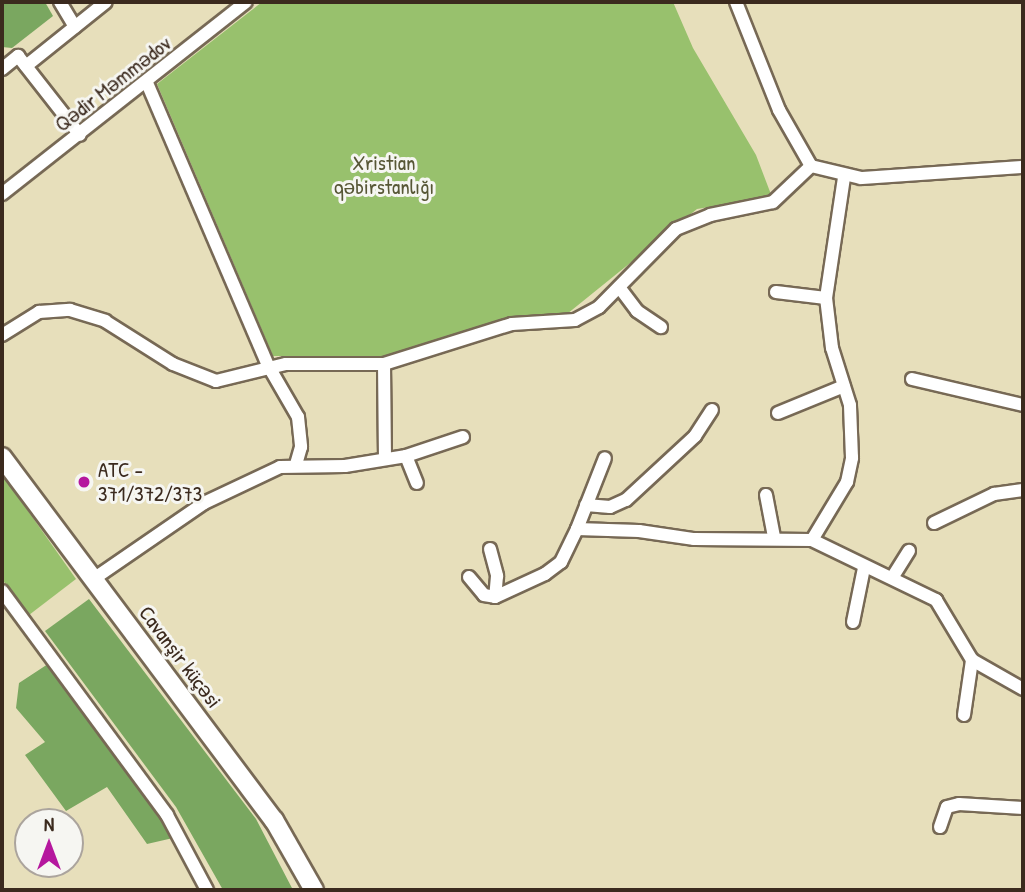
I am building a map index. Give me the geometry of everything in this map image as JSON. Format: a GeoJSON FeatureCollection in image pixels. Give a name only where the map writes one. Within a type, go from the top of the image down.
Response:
{"type":"FeatureCollection","features":[{"type":"Feature","properties":{"kind":"street"},"geometry":{"type":"LineString","coordinates":[[60,2],[75,27]]}},
{"type":"Feature","properties":{"kind":"street"},"geometry":{"type":"LineString","coordinates":[[26,66],[106,2]]}},
{"type":"Feature","properties":{"kind":"street","name":"Qədir Məmmədov"},"geometry":{"type":"LineString","coordinates":[[2,194],[147,83],[246,2]]}},
{"type":"Feature","properties":{"kind":"street"},"geometry":{"type":"LineString","coordinates":[[736,2],[779,110],[811,166],[844,177],[1023,167]]}},
{"type":"Feature","properties":{"kind":"street"},"geometry":{"type":"LineString","coordinates":[[2,69],[18,56],[80,135]]}},
{"type":"Feature","properties":{"kind":"street"},"geometry":{"type":"LineString","coordinates":[[147,83],[269,367],[302,428],[296,465]]}},
{"type":"Feature","properties":{"kind":"street"},"geometry":{"type":"LineString","coordinates":[[2,335],[39,312],[70,310],[106,321],[173,364],[216,381],[269,367],[304,363],[384,364],[512,324],[575,320],[599,307],[676,229],[710,215],[773,202],[811,166]]}},
{"type":"Feature","properties":{"kind":"street"},"geometry":{"type":"LineString","coordinates":[[812,540],[850,472],[851,419],[832,348],[825,298],[844,177]]}},
{"type":"Feature","properties":{"kind":"street"},"geometry":{"type":"LineString","coordinates":[[619,287],[637,311],[661,327]]}},
{"type":"Feature","properties":{"kind":"street"},"geometry":{"type":"LineString","coordinates":[[776,292],[825,298]]}},
{"type":"Feature","properties":{"kind":"street"},"geometry":{"type":"LineString","coordinates":[[384,364],[385,458]]}},
{"type":"Feature","properties":{"kind":"street"},"geometry":{"type":"LineString","coordinates":[[912,379],[1023,405]]}},
{"type":"Feature","properties":{"kind":"street"},"geometry":{"type":"LineString","coordinates":[[778,413],[844,386]]}},
{"type":"Feature","properties":{"kind":"street"},"geometry":{"type":"LineString","coordinates":[[586,505],[610,507],[626,500],[695,436],[712,410]]}},
{"type":"Feature","properties":{"kind":"street"},"geometry":{"type":"LineString","coordinates":[[92,580],[204,503],[258,475],[296,465],[345,466],[406,456],[463,437]]}},
{"type":"Feature","properties":{"kind":"street"},"geometry":{"type":"LineString","coordinates":[[406,456],[417,484]]}},
{"type":"Feature","properties":{"kind":"street","name":"Cavanşir küçəsi"},"geometry":{"type":"LineString","coordinates":[[2,457],[274,820],[313,890]]}},
{"type":"Feature","properties":{"kind":"street"},"geometry":{"type":"LineString","coordinates":[[469,577],[484,595],[495,597],[545,575],[561,562],[605,458]]}},
{"type":"Feature","properties":{"kind":"street"},"geometry":{"type":"LineString","coordinates":[[934,523],[994,494],[1023,490]]}},
{"type":"Feature","properties":{"kind":"street"},"geometry":{"type":"LineString","coordinates":[[766,495],[774,537]]}},
{"type":"Feature","properties":{"kind":"street"},"geometry":{"type":"LineString","coordinates":[[577,529],[639,530],[694,539],[774,537],[812,540],[864,568],[892,578],[936,600],[972,660],[1023,689]]}},
{"type":"Feature","properties":{"kind":"street"},"geometry":{"type":"LineString","coordinates":[[490,549],[497,576],[495,597]]}},
{"type":"Feature","properties":{"kind":"street"},"geometry":{"type":"LineString","coordinates":[[892,578],[909,551]]}},
{"type":"Feature","properties":{"kind":"street"},"geometry":{"type":"LineString","coordinates":[[853,622],[864,568]]}},
{"type":"Feature","properties":{"kind":"street"},"geometry":{"type":"LineString","coordinates":[[2,592],[167,815],[207,890]]}},
{"type":"Feature","properties":{"kind":"street"},"geometry":{"type":"LineString","coordinates":[[964,715],[972,660]]}},
{"type":"Feature","properties":{"kind":"street"},"geometry":{"type":"LineString","coordinates":[[940,827],[947,807],[959,804],[1023,808]]}},
{"type":"Feature","properties":{"kind":"green space"},"geometry":{"type":"Polygon","coordinates":[[[2,2],[45,2],[53,16],[12,48],[2,47],[2,2]]]}},
{"type":"Feature","properties":{"kind":"green space","name":"Xristian qəbirstanlığı"},"geometry":{"type":"Polygon","coordinates":[[[262,2],[673,2],[693,48],[756,155],[772,197],[697,209],[567,314],[515,317],[386,356],[273,356],[157,84],[262,2]]]}},
{"type":"Feature","properties":{"kind":"green space"},"geometry":{"type":"Polygon","coordinates":[[[2,474],[76,579],[29,615],[2,579],[2,474]]]}},
{"type":"Feature","properties":{"kind":"green space"},"geometry":{"type":"Polygon","coordinates":[[[89,599],[256,819],[293,890],[223,890],[176,807],[45,631],[89,599]]]}},
{"type":"Feature","properties":{"kind":"green space"},"geometry":{"type":"Polygon","coordinates":[[[48,664],[173,838],[147,844],[107,787],[71,808],[64,808],[25,755],[45,742],[16,708],[19,683],[48,664]]]}},
{"type":"Feature","properties":{"kind":"place","name":"ATC - 371/372/373"},"geometry":{"type":"Point","coordinates":[84,482]}}]}
